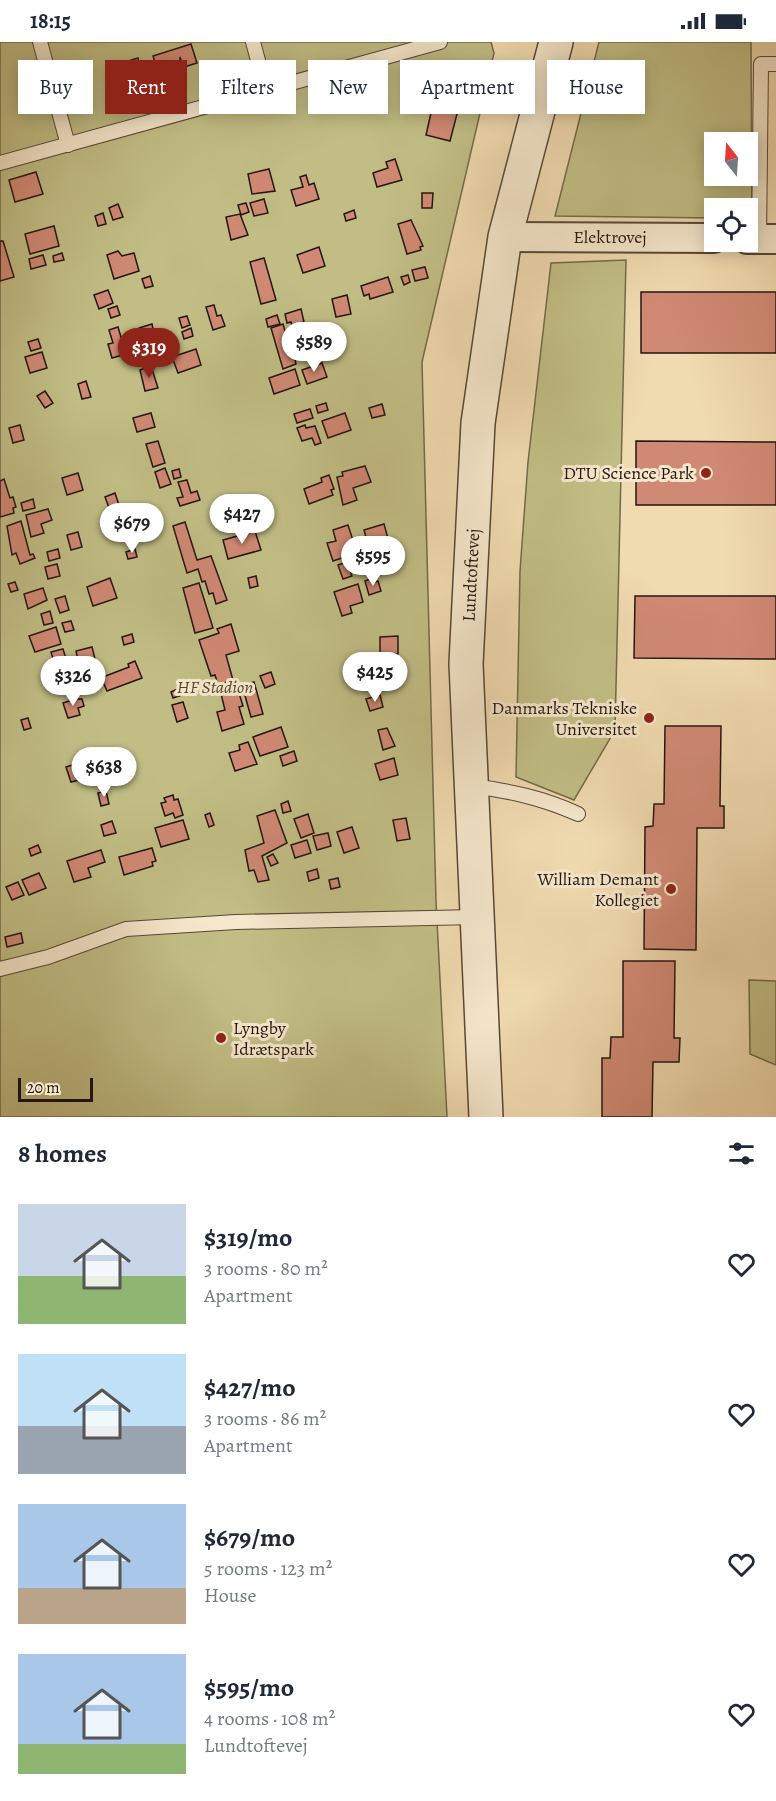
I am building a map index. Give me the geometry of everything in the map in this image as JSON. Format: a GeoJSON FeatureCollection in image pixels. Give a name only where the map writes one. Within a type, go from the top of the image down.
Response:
{"type":"FeatureCollection","features":[{"type":"Feature","properties":{"kind":"street","name":"Lundtoftevej"},"geometry":{"type":"LineString","coordinates":[[486,1117],[466,664],[478,423],[505,237],[556,42]]}},
{"type":"Feature","properties":{"kind":"street","name":"Elektrovej"},"geometry":{"type":"LineString","coordinates":[[505,237],[704,238]]}},
{"type":"Feature","properties":{"kind":"lane"},"geometry":{"type":"LineString","coordinates":[[40,42],[68,145]]}},
{"type":"Feature","properties":{"kind":"lane"},"geometry":{"type":"LineString","coordinates":[[253,42],[258,60]]}},
{"type":"Feature","properties":{"kind":"lane"},"geometry":{"type":"LineString","coordinates":[[296,82],[440,42]]}},
{"type":"Feature","properties":{"kind":"lane"},"geometry":{"type":"LineString","coordinates":[[761,239],[761,64],[776,64]]}},
{"type":"Feature","properties":{"kind":"lane"},"geometry":{"type":"LineString","coordinates":[[535,93],[542,95]]}},
{"type":"Feature","properties":{"kind":"lane"},"geometry":{"type":"LineString","coordinates":[[0,163],[199,109]]}},
{"type":"Feature","properties":{"kind":"lane"},"geometry":{"type":"LineString","coordinates":[[472,786],[512,791],[551,802],[578,814]]}},
{"type":"Feature","properties":{"kind":"lane"},"geometry":{"type":"LineString","coordinates":[[0,969],[48,957],[126,929],[236,922],[477,916]]}},
{"type":"Feature","properties":{"kind":"green space","name":"HF Stadion"},"geometry":{"type":"Polygon","coordinates":[[[0,42],[491,42],[494,53],[492,60],[400,60],[400,114],[480,114],[422,362],[436,901],[447,1117],[0,1117],[0,42]]]}},
{"type":"Feature","properties":{"kind":"green space"},"geometry":{"type":"Polygon","coordinates":[[[599,42],[751,42],[752,132],[704,132],[704,186],[752,186],[752,198],[704,198],[704,218],[555,216],[581,114],[645,114],[645,60],[594,60],[599,42]]]}},
{"type":"Feature","properties":{"kind":"green space"},"geometry":{"type":"Polygon","coordinates":[[[626,260],[615,730],[574,800],[516,777],[520,571],[528,462],[551,263],[626,260]]]}},
{"type":"Feature","properties":{"kind":"green space"},"geometry":{"type":"Polygon","coordinates":[[[749,980],[776,981],[776,1065],[750,1054],[749,980]]]}},
{"type":"Feature","properties":{"kind":"building"},"geometry":{"type":"Polygon","coordinates":[[[191,44],[197,63],[187,66],[187,60],[181,60],[180,57],[180,60],[154,60],[153,56],[191,44]]]}},
{"type":"Feature","properties":{"kind":"building"},"geometry":{"type":"Polygon","coordinates":[[[431,114],[457,114],[450,141],[426,135],[431,114]]]}},
{"type":"Feature","properties":{"kind":"building"},"geometry":{"type":"Polygon","coordinates":[[[395,159],[402,180],[377,187],[373,173],[388,168],[386,162],[395,159]]]}},
{"type":"Feature","properties":{"kind":"building"},"geometry":{"type":"Polygon","coordinates":[[[269,169],[275,191],[252,194],[248,174],[269,169]]]}},
{"type":"Feature","properties":{"kind":"building"},"geometry":{"type":"Polygon","coordinates":[[[36,172],[43,194],[15,202],[9,180],[36,172]]]}},
{"type":"Feature","properties":{"kind":"building"},"geometry":{"type":"Polygon","coordinates":[[[306,175],[309,185],[314,183],[319,199],[296,206],[291,190],[303,187],[300,177],[306,175]]]}},
{"type":"Feature","properties":{"kind":"building"},"geometry":{"type":"Polygon","coordinates":[[[422,193],[433,193],[432,208],[422,208],[422,193]]]}},
{"type":"Feature","properties":{"kind":"building"},"geometry":{"type":"Polygon","coordinates":[[[264,199],[268,213],[254,216],[250,203],[264,199]]]}},
{"type":"Feature","properties":{"kind":"building"},"geometry":{"type":"Polygon","coordinates":[[[246,203],[249,212],[241,215],[238,205],[246,203]]]}},
{"type":"Feature","properties":{"kind":"building"},"geometry":{"type":"Polygon","coordinates":[[[118,204],[123,217],[113,220],[109,208],[118,204]]]}},
{"type":"Feature","properties":{"kind":"building"},"geometry":{"type":"Polygon","coordinates":[[[354,210],[356,218],[346,221],[344,214],[354,210]]]}},
{"type":"Feature","properties":{"kind":"building"},"geometry":{"type":"Polygon","coordinates":[[[103,213],[106,224],[98,226],[95,216],[103,213]]]}},
{"type":"Feature","properties":{"kind":"building"},"geometry":{"type":"Polygon","coordinates":[[[240,214],[248,235],[231,240],[226,217],[240,214]]]}},
{"type":"Feature","properties":{"kind":"building"},"geometry":{"type":"Polygon","coordinates":[[[411,220],[423,246],[420,247],[421,250],[407,254],[398,224],[411,220]]]}},
{"type":"Feature","properties":{"kind":"building"},"geometry":{"type":"Polygon","coordinates":[[[54,226],[59,246],[30,254],[25,234],[54,226]]]}},
{"type":"Feature","properties":{"kind":"building"},"geometry":{"type":"Polygon","coordinates":[[[0,241],[3,241],[14,277],[0,281],[0,241]]]}},
{"type":"Feature","properties":{"kind":"building"},"geometry":{"type":"Polygon","coordinates":[[[319,247],[325,266],[303,273],[297,255],[319,247]]]}},
{"type":"Feature","properties":{"kind":"building"},"geometry":{"type":"Polygon","coordinates":[[[118,251],[122,256],[134,253],[139,271],[114,279],[107,255],[118,251]]]}},
{"type":"Feature","properties":{"kind":"building"},"geometry":{"type":"Polygon","coordinates":[[[62,253],[64,260],[54,262],[53,256],[62,253]]]}},
{"type":"Feature","properties":{"kind":"building"},"geometry":{"type":"Polygon","coordinates":[[[43,255],[46,265],[31,269],[29,259],[43,255]]]}},
{"type":"Feature","properties":{"kind":"building"},"geometry":{"type":"Polygon","coordinates":[[[264,258],[276,300],[261,304],[250,262],[264,258]]]}},
{"type":"Feature","properties":{"kind":"building"},"geometry":{"type":"Polygon","coordinates":[[[425,267],[428,278],[415,281],[412,270],[425,267]]]}},
{"type":"Feature","properties":{"kind":"building"},"geometry":{"type":"Polygon","coordinates":[[[408,275],[410,282],[404,285],[401,277],[408,275]]]}},
{"type":"Feature","properties":{"kind":"building"},"geometry":{"type":"Polygon","coordinates":[[[150,276],[153,286],[145,288],[142,279],[150,276]]]}},
{"type":"Feature","properties":{"kind":"building"},"geometry":{"type":"Polygon","coordinates":[[[388,277],[393,292],[370,299],[369,294],[364,296],[361,286],[388,277]]]}},
{"type":"Feature","properties":{"kind":"building"},"geometry":{"type":"Polygon","coordinates":[[[108,290],[113,303],[99,309],[94,295],[108,290]]]}},
{"type":"Feature","properties":{"kind":"building"},"geometry":{"type":"Polygon","coordinates":[[[641,292],[776,292],[776,353],[641,353],[641,292]]]}},
{"type":"Feature","properties":{"kind":"building"},"geometry":{"type":"Polygon","coordinates":[[[347,295],[351,314],[336,317],[332,299],[347,295]]]}},
{"type":"Feature","properties":{"kind":"building"},"geometry":{"type":"Polygon","coordinates":[[[214,305],[217,316],[221,315],[225,326],[213,330],[206,307],[214,305]]]}},
{"type":"Feature","properties":{"kind":"building"},"geometry":{"type":"Polygon","coordinates":[[[117,306],[120,315],[111,318],[108,309],[117,306]]]}},
{"type":"Feature","properties":{"kind":"building"},"geometry":{"type":"Polygon","coordinates":[[[301,309],[304,322],[292,326],[291,322],[287,323],[285,314],[301,309]]]}},
{"type":"Feature","properties":{"kind":"building"},"geometry":{"type":"Polygon","coordinates":[[[277,315],[280,324],[268,327],[266,319],[277,315]]]}},
{"type":"Feature","properties":{"kind":"building"},"geometry":{"type":"Polygon","coordinates":[[[187,316],[190,325],[182,328],[179,318],[187,316]]]}},
{"type":"Feature","properties":{"kind":"building"},"geometry":{"type":"Polygon","coordinates":[[[152,324],[157,349],[139,355],[141,358],[136,360],[130,335],[140,332],[139,328],[152,324]]]}},
{"type":"Feature","properties":{"kind":"building"},"geometry":{"type":"Polygon","coordinates":[[[283,324],[287,338],[290,337],[296,364],[283,369],[271,328],[283,324]]]}},
{"type":"Feature","properties":{"kind":"building"},"geometry":{"type":"Polygon","coordinates":[[[118,327],[126,354],[112,358],[108,344],[113,343],[109,330],[118,327]]]}},
{"type":"Feature","properties":{"kind":"building"},"geometry":{"type":"Polygon","coordinates":[[[191,328],[193,336],[184,339],[182,332],[191,328]]]}},
{"type":"Feature","properties":{"kind":"building"},"geometry":{"type":"Polygon","coordinates":[[[38,339],[41,348],[31,351],[28,342],[38,339]]]}},
{"type":"Feature","properties":{"kind":"building"},"geometry":{"type":"Polygon","coordinates":[[[196,349],[201,365],[178,373],[172,357],[196,349]]]}},
{"type":"Feature","properties":{"kind":"building"},"geometry":{"type":"Polygon","coordinates":[[[42,352],[47,368],[30,373],[25,357],[42,352]]]}},
{"type":"Feature","properties":{"kind":"building"},"geometry":{"type":"Polygon","coordinates":[[[322,363],[327,377],[307,384],[302,370],[322,363]]]}},
{"type":"Feature","properties":{"kind":"building"},"geometry":{"type":"Polygon","coordinates":[[[151,366],[158,388],[145,391],[140,370],[151,366]]]}},
{"type":"Feature","properties":{"kind":"building"},"geometry":{"type":"Polygon","coordinates":[[[295,369],[300,385],[274,394],[269,378],[295,369]]]}},
{"type":"Feature","properties":{"kind":"building"},"geometry":{"type":"Polygon","coordinates":[[[86,381],[91,397],[82,399],[78,384],[86,381]]]}},
{"type":"Feature","properties":{"kind":"building"},"geometry":{"type":"Polygon","coordinates":[[[45,391],[53,403],[45,408],[37,396],[45,391]]]}},
{"type":"Feature","properties":{"kind":"building"},"geometry":{"type":"Polygon","coordinates":[[[326,403],[328,410],[318,413],[316,406],[326,403]]]}},
{"type":"Feature","properties":{"kind":"building"},"geometry":{"type":"Polygon","coordinates":[[[382,404],[385,415],[372,418],[369,408],[382,404]]]}},
{"type":"Feature","properties":{"kind":"building"},"geometry":{"type":"Polygon","coordinates":[[[310,409],[313,418],[297,423],[294,414],[310,409]]]}},
{"type":"Feature","properties":{"kind":"building"},"geometry":{"type":"Polygon","coordinates":[[[151,413],[155,427],[137,432],[133,418],[151,413]]]}},
{"type":"Feature","properties":{"kind":"building"},"geometry":{"type":"Polygon","coordinates":[[[345,413],[351,430],[328,438],[322,421],[345,413]]]}},
{"type":"Feature","properties":{"kind":"building"},"geometry":{"type":"Polygon","coordinates":[[[20,425],[24,440],[13,443],[9,428],[20,425]]]}},
{"type":"Feature","properties":{"kind":"building"},"geometry":{"type":"Polygon","coordinates":[[[305,425],[306,428],[315,426],[321,443],[315,445],[312,438],[302,441],[297,428],[305,425]]]}},
{"type":"Feature","properties":{"kind":"building"},"geometry":{"type":"Polygon","coordinates":[[[158,441],[165,463],[153,467],[146,444],[158,441]]]}},
{"type":"Feature","properties":{"kind":"building","name":"DTU Science Park"},"geometry":{"type":"Polygon","coordinates":[[[636,441],[776,442],[776,505],[636,505],[636,441]]]}},
{"type":"Feature","properties":{"kind":"building"},"geometry":{"type":"Polygon","coordinates":[[[365,466],[371,482],[353,488],[357,500],[343,505],[337,477],[343,476],[342,472],[365,466]]]}},
{"type":"Feature","properties":{"kind":"building"},"geometry":{"type":"Polygon","coordinates":[[[165,468],[171,484],[160,488],[155,472],[165,468]]]}},
{"type":"Feature","properties":{"kind":"building"},"geometry":{"type":"Polygon","coordinates":[[[179,469],[181,477],[174,479],[172,471],[179,469]]]}},
{"type":"Feature","properties":{"kind":"building"},"geometry":{"type":"Polygon","coordinates":[[[78,473],[83,490],[67,495],[62,478],[78,473]]]}},
{"type":"Feature","properties":{"kind":"building"},"geometry":{"type":"Polygon","coordinates":[[[329,475],[334,489],[331,490],[333,495],[309,504],[304,489],[322,482],[321,478],[329,475]]]}},
{"type":"Feature","properties":{"kind":"building"},"geometry":{"type":"Polygon","coordinates":[[[4,479],[10,498],[13,497],[16,507],[13,508],[14,513],[0,517],[0,481],[4,479]]]}},
{"type":"Feature","properties":{"kind":"building"},"geometry":{"type":"Polygon","coordinates":[[[187,480],[191,493],[197,491],[200,500],[180,506],[177,498],[183,497],[178,482],[187,480]]]}},
{"type":"Feature","properties":{"kind":"building"},"geometry":{"type":"Polygon","coordinates":[[[115,493],[119,505],[109,508],[105,497],[115,493]]]}},
{"type":"Feature","properties":{"kind":"building"},"geometry":{"type":"Polygon","coordinates":[[[33,499],[35,508],[23,511],[21,503],[33,499]]]}},
{"type":"Feature","properties":{"kind":"building"},"geometry":{"type":"Polygon","coordinates":[[[253,505],[257,520],[246,523],[242,508],[253,505]]]}},
{"type":"Feature","properties":{"kind":"building"},"geometry":{"type":"Polygon","coordinates":[[[48,509],[52,520],[41,524],[44,533],[31,537],[26,515],[48,509]]]}},
{"type":"Feature","properties":{"kind":"building"},"geometry":{"type":"Polygon","coordinates":[[[21,521],[30,555],[33,554],[35,558],[20,564],[16,553],[12,555],[7,526],[21,521]]]}},
{"type":"Feature","properties":{"kind":"building"},"geometry":{"type":"Polygon","coordinates":[[[185,522],[197,560],[211,556],[227,600],[216,604],[213,593],[209,594],[205,581],[202,582],[198,569],[187,573],[173,526],[185,522]]]}},
{"type":"Feature","properties":{"kind":"building"},"geometry":{"type":"Polygon","coordinates":[[[384,524],[390,546],[370,552],[364,530],[384,524]]]}},
{"type":"Feature","properties":{"kind":"building"},"geometry":{"type":"Polygon","coordinates":[[[348,525],[357,553],[333,561],[327,543],[336,541],[333,530],[348,525]]]}},
{"type":"Feature","properties":{"kind":"building"},"geometry":{"type":"Polygon","coordinates":[[[255,531],[261,550],[228,559],[223,540],[255,531]]]}},
{"type":"Feature","properties":{"kind":"building"},"geometry":{"type":"Polygon","coordinates":[[[78,532],[82,547],[71,550],[67,535],[78,532]]]}},
{"type":"Feature","properties":{"kind":"building"},"geometry":{"type":"Polygon","coordinates":[[[58,549],[60,558],[49,561],[47,552],[58,549]]]}},
{"type":"Feature","properties":{"kind":"building"},"geometry":{"type":"Polygon","coordinates":[[[135,549],[137,557],[128,559],[126,552],[135,549]]]}},
{"type":"Feature","properties":{"kind":"building"},"geometry":{"type":"Polygon","coordinates":[[[347,562],[352,576],[343,579],[338,565],[347,562]]]}},
{"type":"Feature","properties":{"kind":"building"},"geometry":{"type":"Polygon","coordinates":[[[57,564],[60,576],[48,579],[45,567],[57,564]]]}},
{"type":"Feature","properties":{"kind":"building"},"geometry":{"type":"Polygon","coordinates":[[[256,576],[258,586],[250,588],[248,578],[256,576]]]}},
{"type":"Feature","properties":{"kind":"building"},"geometry":{"type":"Polygon","coordinates":[[[110,578],[117,598],[93,606],[87,587],[110,578]]]}},
{"type":"Feature","properties":{"kind":"building"},"geometry":{"type":"Polygon","coordinates":[[[373,578],[375,582],[378,581],[381,591],[369,595],[365,581],[373,578]]]}},
{"type":"Feature","properties":{"kind":"building"},"geometry":{"type":"Polygon","coordinates":[[[15,582],[18,590],[11,592],[8,584],[15,582]]]}},
{"type":"Feature","properties":{"kind":"building"},"geometry":{"type":"Polygon","coordinates":[[[199,583],[213,628],[195,633],[183,588],[199,583]]]}},
{"type":"Feature","properties":{"kind":"building"},"geometry":{"type":"Polygon","coordinates":[[[358,584],[363,602],[350,606],[352,613],[342,616],[334,592],[358,584]]]}},
{"type":"Feature","properties":{"kind":"building"},"geometry":{"type":"Polygon","coordinates":[[[43,588],[47,600],[28,609],[24,594],[43,588]]]}},
{"type":"Feature","properties":{"kind":"building"},"geometry":{"type":"Polygon","coordinates":[[[65,596],[69,610],[60,613],[55,599],[65,596]]]}},
{"type":"Feature","properties":{"kind":"building"},"geometry":{"type":"Polygon","coordinates":[[[635,596],[776,596],[776,659],[634,658],[635,596]]]}},
{"type":"Feature","properties":{"kind":"building"},"geometry":{"type":"Polygon","coordinates":[[[50,611],[53,623],[44,625],[41,614],[50,611]]]}},
{"type":"Feature","properties":{"kind":"building"},"geometry":{"type":"Polygon","coordinates":[[[71,621],[74,630],[65,632],[62,623],[71,621]]]}},
{"type":"Feature","properties":{"kind":"building"},"geometry":{"type":"Polygon","coordinates":[[[231,624],[239,651],[226,655],[233,680],[218,685],[215,675],[211,676],[199,640],[219,633],[217,629],[231,624]]]}},
{"type":"Feature","properties":{"kind":"building"},"geometry":{"type":"Polygon","coordinates":[[[56,627],[61,644],[35,652],[29,636],[56,627]]]}},
{"type":"Feature","properties":{"kind":"building"},"geometry":{"type":"Polygon","coordinates":[[[132,634],[134,642],[124,645],[122,637],[132,634]]]}},
{"type":"Feature","properties":{"kind":"building"},"geometry":{"type":"Polygon","coordinates":[[[398,636],[398,654],[380,654],[380,637],[398,636]]]}},
{"type":"Feature","properties":{"kind":"building"},"geometry":{"type":"Polygon","coordinates":[[[92,647],[96,663],[80,668],[76,651],[92,647]]]}},
{"type":"Feature","properties":{"kind":"building"},"geometry":{"type":"Polygon","coordinates":[[[63,649],[67,662],[55,666],[51,652],[63,649]]]}},
{"type":"Feature","properties":{"kind":"building"},"geometry":{"type":"Polygon","coordinates":[[[135,661],[142,678],[107,691],[103,682],[95,686],[90,674],[100,670],[103,677],[129,667],[128,664],[135,661]]]}},
{"type":"Feature","properties":{"kind":"building"},"geometry":{"type":"Polygon","coordinates":[[[271,672],[275,684],[265,688],[260,676],[271,672]]]}},
{"type":"Feature","properties":{"kind":"building"},"geometry":{"type":"Polygon","coordinates":[[[75,678],[77,687],[62,690],[60,682],[75,678]]]}},
{"type":"Feature","properties":{"kind":"building"},"geometry":{"type":"Polygon","coordinates":[[[89,678],[93,687],[81,691],[78,682],[89,678]]]}},
{"type":"Feature","properties":{"kind":"building"},"geometry":{"type":"Polygon","coordinates":[[[254,682],[263,714],[251,717],[242,685],[254,682]]]}},
{"type":"Feature","properties":{"kind":"building"},"geometry":{"type":"Polygon","coordinates":[[[180,688],[182,695],[173,698],[171,692],[180,688]]]}},
{"type":"Feature","properties":{"kind":"building"},"geometry":{"type":"Polygon","coordinates":[[[238,690],[243,706],[239,707],[244,724],[222,731],[217,712],[225,710],[221,694],[238,690]]]}},
{"type":"Feature","properties":{"kind":"building"},"geometry":{"type":"Polygon","coordinates":[[[380,695],[383,707],[370,711],[366,699],[380,695]]]}},
{"type":"Feature","properties":{"kind":"building"},"geometry":{"type":"Polygon","coordinates":[[[82,699],[84,706],[78,708],[80,715],[68,718],[63,703],[82,699]]]}},
{"type":"Feature","properties":{"kind":"building"},"geometry":{"type":"Polygon","coordinates":[[[183,702],[188,718],[177,722],[172,705],[183,702]]]}},
{"type":"Feature","properties":{"kind":"building"},"geometry":{"type":"Polygon","coordinates":[[[28,718],[31,728],[24,730],[21,720],[28,718]]]}},
{"type":"Feature","properties":{"kind":"building","name":"William Demant Kollegiet"},"geometry":{"type":"Polygon","coordinates":[[[665,726],[721,726],[720,806],[724,806],[724,828],[697,828],[696,950],[644,949],[645,827],[653,826],[654,804],[664,804],[665,726]]]}},
{"type":"Feature","properties":{"kind":"building"},"geometry":{"type":"Polygon","coordinates":[[[281,727],[288,747],[260,756],[253,737],[281,727]]]}},
{"type":"Feature","properties":{"kind":"building"},"geometry":{"type":"Polygon","coordinates":[[[387,728],[395,746],[383,750],[378,730],[387,728]]]}},
{"type":"Feature","properties":{"kind":"building"},"geometry":{"type":"Polygon","coordinates":[[[248,742],[257,764],[235,771],[229,753],[240,750],[239,745],[248,742]]]}},
{"type":"Feature","properties":{"kind":"building"},"geometry":{"type":"Polygon","coordinates":[[[294,751],[297,761],[283,766],[280,756],[294,751]]]}},
{"type":"Feature","properties":{"kind":"building"},"geometry":{"type":"Polygon","coordinates":[[[94,753],[96,760],[101,758],[105,773],[84,781],[83,779],[71,782],[66,767],[79,763],[77,757],[94,753]]]}},
{"type":"Feature","properties":{"kind":"building"},"geometry":{"type":"Polygon","coordinates":[[[113,753],[120,776],[116,778],[118,783],[109,786],[102,757],[113,753]]]}},
{"type":"Feature","properties":{"kind":"building"},"geometry":{"type":"Polygon","coordinates":[[[394,758],[398,775],[380,780],[375,764],[394,758]]]}},
{"type":"Feature","properties":{"kind":"building"},"geometry":{"type":"Polygon","coordinates":[[[106,791],[109,804],[101,806],[98,793],[106,791]]]}},
{"type":"Feature","properties":{"kind":"building"},"geometry":{"type":"Polygon","coordinates":[[[173,795],[174,800],[178,799],[183,815],[175,818],[173,813],[165,816],[161,803],[166,802],[164,798],[173,795]]]}},
{"type":"Feature","properties":{"kind":"building"},"geometry":{"type":"Polygon","coordinates":[[[288,801],[291,811],[283,813],[281,804],[288,801]]]}},
{"type":"Feature","properties":{"kind":"building"},"geometry":{"type":"Polygon","coordinates":[[[275,810],[287,843],[262,856],[269,880],[258,882],[254,870],[249,871],[245,850],[264,843],[257,816],[275,810]]]}},
{"type":"Feature","properties":{"kind":"building"},"geometry":{"type":"Polygon","coordinates":[[[210,813],[214,825],[209,827],[205,815],[210,813]]]}},
{"type":"Feature","properties":{"kind":"building"},"geometry":{"type":"Polygon","coordinates":[[[308,814],[314,833],[301,838],[294,819],[308,814]]]}},
{"type":"Feature","properties":{"kind":"building"},"geometry":{"type":"Polygon","coordinates":[[[406,818],[410,839],[397,841],[393,820],[406,818]]]}},
{"type":"Feature","properties":{"kind":"building"},"geometry":{"type":"Polygon","coordinates":[[[183,820],[189,839],[161,847],[155,828],[183,820]]]}},
{"type":"Feature","properties":{"kind":"building"},"geometry":{"type":"Polygon","coordinates":[[[112,821],[116,833],[104,836],[101,825],[112,821]]]}},
{"type":"Feature","properties":{"kind":"building"},"geometry":{"type":"Polygon","coordinates":[[[352,827],[359,848],[344,853],[337,832],[352,827]]]}},
{"type":"Feature","properties":{"kind":"building"},"geometry":{"type":"Polygon","coordinates":[[[328,833],[331,846],[317,850],[313,836],[328,833]]]}},
{"type":"Feature","properties":{"kind":"building"},"geometry":{"type":"Polygon","coordinates":[[[307,840],[311,853],[295,858],[291,845],[307,840]]]}},
{"type":"Feature","properties":{"kind":"building"},"geometry":{"type":"Polygon","coordinates":[[[38,845],[41,852],[31,856],[29,849],[38,845]]]}},
{"type":"Feature","properties":{"kind":"building"},"geometry":{"type":"Polygon","coordinates":[[[152,848],[156,861],[152,862],[153,866],[124,875],[119,857],[152,848]]]}},
{"type":"Feature","properties":{"kind":"building"},"geometry":{"type":"Polygon","coordinates":[[[101,850],[105,862],[88,868],[91,877],[74,882],[67,861],[101,850]]]}},
{"type":"Feature","properties":{"kind":"building"},"geometry":{"type":"Polygon","coordinates":[[[273,854],[278,863],[271,866],[267,857],[273,854]]]}},
{"type":"Feature","properties":{"kind":"building"},"geometry":{"type":"Polygon","coordinates":[[[317,869],[319,878],[309,881],[307,872],[317,869]]]}},
{"type":"Feature","properties":{"kind":"building"},"geometry":{"type":"Polygon","coordinates":[[[39,873],[46,888],[29,895],[22,880],[39,873]]]}},
{"type":"Feature","properties":{"kind":"building"},"geometry":{"type":"Polygon","coordinates":[[[338,878],[340,887],[331,889],[329,880],[338,878]]]}},
{"type":"Feature","properties":{"kind":"building"},"geometry":{"type":"Polygon","coordinates":[[[18,882],[24,895],[12,900],[6,887],[18,882]]]}},
{"type":"Feature","properties":{"kind":"building"},"geometry":{"type":"Polygon","coordinates":[[[21,933],[23,943],[7,947],[5,937],[21,933]]]}},
{"type":"Feature","properties":{"kind":"building","name":"William Demant Kollegiet"},"geometry":{"type":"Polygon","coordinates":[[[623,961],[675,961],[674,1038],[680,1038],[679,1062],[653,1062],[652,1117],[602,1117],[602,1058],[610,1058],[611,1037],[623,1037],[623,961]]]}},
{"type":"Feature","properties":{"kind":"place","name":"DTU Science Park"},"geometry":{"type":"Point","coordinates":[706,473]}},
{"type":"Feature","properties":{"kind":"place","name":"Danmarks Tekniske Universitet"},"geometry":{"type":"Point","coordinates":[649,718]}},
{"type":"Feature","properties":{"kind":"place","name":"William Demant Kollegiet"},"geometry":{"type":"Point","coordinates":[671,889]}},
{"type":"Feature","properties":{"kind":"place","name":"Lyngby Idrætspark"},"geometry":{"type":"Point","coordinates":[221,1038]}}]}
